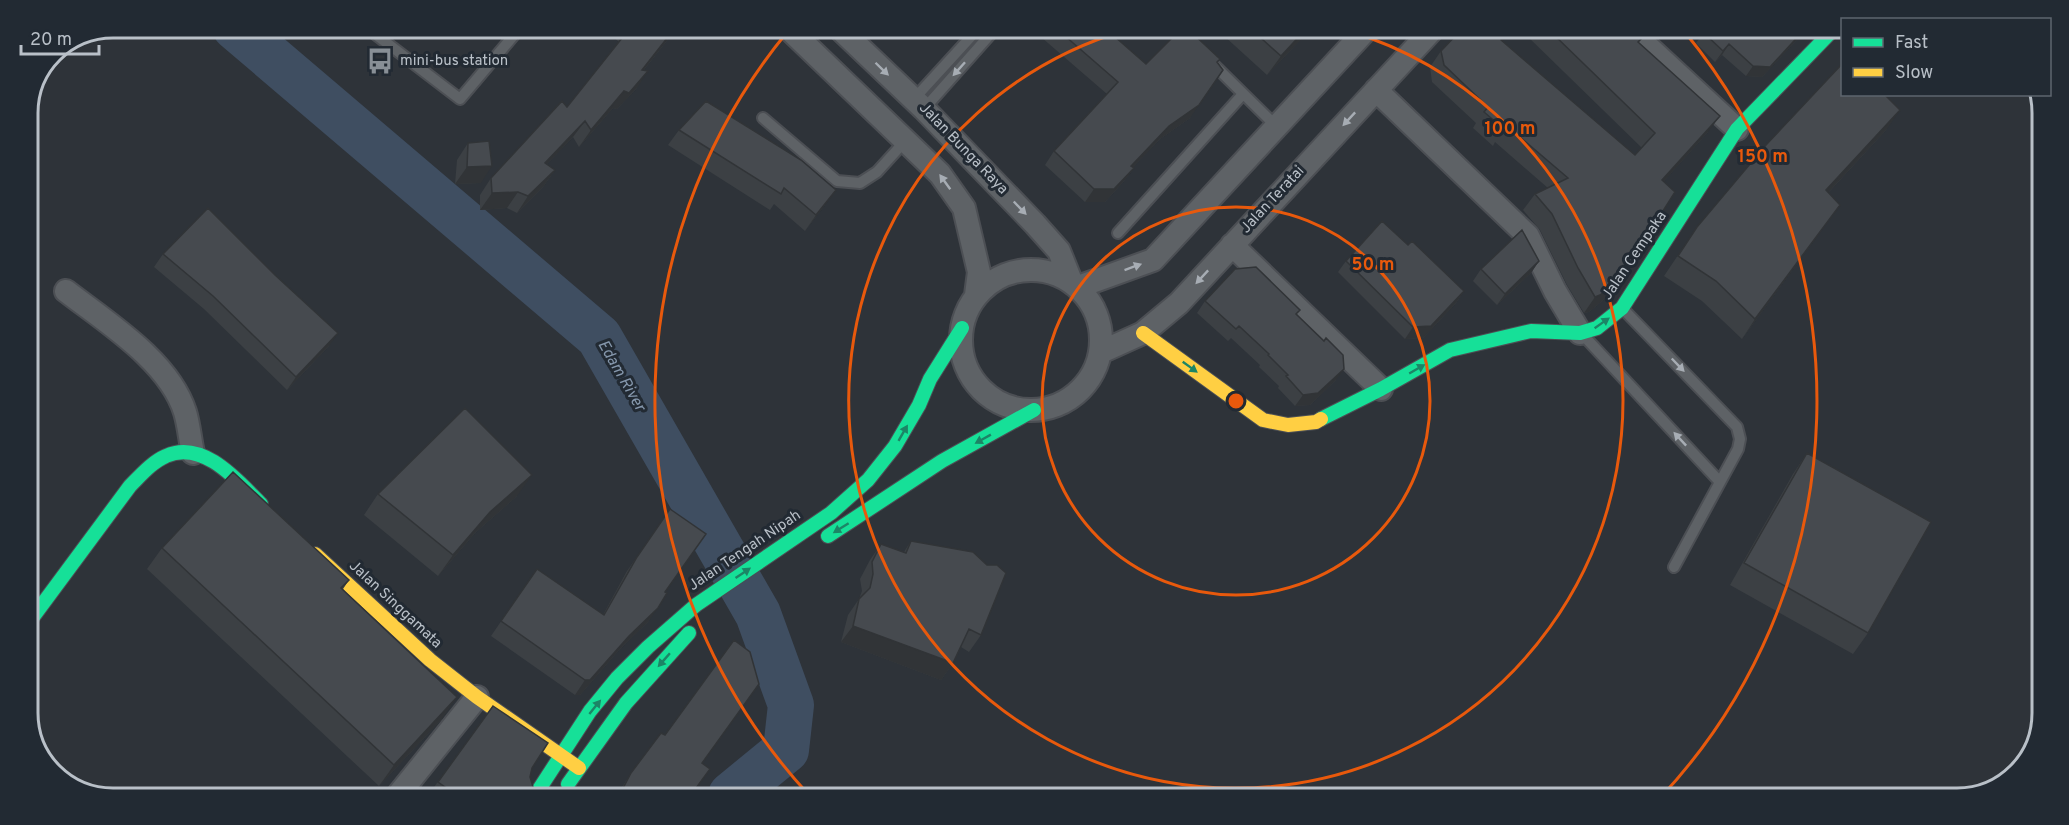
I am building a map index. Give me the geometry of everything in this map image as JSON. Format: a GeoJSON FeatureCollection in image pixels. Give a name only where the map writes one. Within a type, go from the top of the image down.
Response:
{"type":"FeatureCollection","features":[{"type":"Feature","properties":{"kind":"street"},"geometry":{"type":"LineString","coordinates":[[798,38],[940,174],[964,208],[980,272],[976,295],[962,328],[962,350],[966,367],[974,382],[986,394],[1001,403],[1017,409],[1034,410],[1050,408],[1065,402],[1089,381],[1101,352],[1101,329],[1093,307],[1075,284],[1047,272],[1024,270],[995,280],[976,295]]}},
{"type":"Feature","properties":{"kind":"street","name":"Jalan Bunga Raya"},"geometry":{"type":"LineString","coordinates":[[849,38],[919,104],[1035,224],[1059,251],[1075,284]]}},
{"type":"Feature","properties":{"kind":"street"},"geometry":{"type":"LineString","coordinates":[[1075,284],[1153,260],[1358,38]]}},
{"type":"Feature","properties":{"kind":"street","name":"Jalan Teratai"},"geometry":{"type":"LineString","coordinates":[[1101,352],[1143,333],[1179,303],[1425,38]]}},
{"type":"Feature","properties":{"kind":"street"},"geometry":{"type":"LineString","coordinates":[[1639,38],[1737,129]]}},
{"type":"Feature","properties":{"kind":"street","name":"Jalan Cempaka"},"geometry":{"type":"LineString","coordinates":[[1143,333],[1263,420],[1288,425],[1316,422],[1450,350],[1532,331],[1580,333],[1597,328],[1622,308],[1737,129],[1825,38]]}},
{"type":"Feature","properties":{"kind":"street"},"geometry":{"type":"LineString","coordinates":[[1376,90],[1528,236],[1555,291],[1580,333]]}},
{"type":"Feature","properties":{"kind":"street"},"geometry":{"type":"LineString","coordinates":[[1232,245],[1381,389]]}},
{"type":"Feature","properties":{"kind":"street"},"geometry":{"type":"LineString","coordinates":[[66,291],[156,364],[173,388],[185,411],[193,453]]}},
{"type":"Feature","properties":{"kind":"street","name":"Jalan Tengah Nipah"},"geometry":{"type":"LineString","coordinates":[[540,788],[579,726],[644,650],[676,620],[831,513],[868,480],[895,446],[919,405],[930,379],[962,328]]}},
{"type":"Feature","properties":{"kind":"street"},"geometry":{"type":"LineString","coordinates":[[817,543],[942,461],[1034,410]]}},
{"type":"Feature","properties":{"kind":"street"},"geometry":{"type":"LineString","coordinates":[[38,610],[130,486],[149,467],[170,454],[193,453],[224,469],[275,517]]}},
{"type":"Feature","properties":{"kind":"street","name":"Jalan Singgamata"},"geometry":{"type":"LineString","coordinates":[[309,548],[430,660],[477,697],[579,768]]}},
{"type":"Feature","properties":{"kind":"street"},"geometry":{"type":"LineString","coordinates":[[565,788],[626,703],[687,634],[697,627]]}},
{"type":"Feature","properties":{"kind":"street"},"geometry":{"type":"LineString","coordinates":[[404,788],[477,697]]}},
{"type":"Feature","properties":{"kind":"lane"},"geometry":{"type":"LineString","coordinates":[[380,38],[460,99],[512,38]]}},
{"type":"Feature","properties":{"kind":"lane"},"geometry":{"type":"LineString","coordinates":[[919,104],[971,38]]}},
{"type":"Feature","properties":{"kind":"lane"},"geometry":{"type":"LineString","coordinates":[[919,104],[986,38]]}},
{"type":"Feature","properties":{"kind":"lane"},"geometry":{"type":"LineString","coordinates":[[1202,54],[1276,126]]}},
{"type":"Feature","properties":{"kind":"lane"},"geometry":{"type":"LineString","coordinates":[[1118,232],[1244,94]]}},
{"type":"Feature","properties":{"kind":"lane"},"geometry":{"type":"LineString","coordinates":[[763,118],[837,181],[860,183],[877,172],[906,140]]}},
{"type":"Feature","properties":{"kind":"lane"},"geometry":{"type":"LineString","coordinates":[[1622,308],[1737,427],[1740,439],[1738,449],[1674,567]]}},
{"type":"Feature","properties":{"kind":"lane"},"geometry":{"type":"LineString","coordinates":[[1580,333],[1720,482]]}},
{"type":"Feature","properties":{"kind":"building"},"geometry":{"type":"Polygon","coordinates":[[[622,38],[667,38],[642,70],[648,71],[629,93],[624,91],[591,130],[585,121],[545,163],[555,170],[528,196],[518,192],[492,193],[491,178],[562,101],[567,107],[622,38]]]}},
{"type":"Feature","properties":{"kind":"building"},"geometry":{"type":"Polygon","coordinates":[[[1067,38],[1116,38],[1146,64],[1172,38],[1198,38],[1220,59],[1217,62],[1223,70],[1199,105],[1169,126],[1131,166],[1134,168],[1114,189],[1094,189],[1054,151],[1118,82],[1067,38]]]}},
{"type":"Feature","properties":{"kind":"building"},"geometry":{"type":"Polygon","coordinates":[[[1261,38],[1298,38],[1281,56],[1261,38]]]}},
{"type":"Feature","properties":{"kind":"building"},"geometry":{"type":"Polygon","coordinates":[[[1453,38],[1503,38],[1501,40],[1635,155],[1655,133],[1557,38],[1640,38],[1638,42],[1720,116],[1662,180],[1675,192],[1620,279],[1600,295],[1595,297],[1552,214],[1535,194],[1568,178],[1507,126],[1504,129],[1484,112],[1488,107],[1444,65],[1441,51],[1453,38]]]}},
{"type":"Feature","properties":{"kind":"building"},"geometry":{"type":"Polygon","coordinates":[[[1709,38],[1797,38],[1770,67],[1753,66],[1729,44],[1723,51],[1709,38]]]}},
{"type":"Feature","properties":{"kind":"building"},"geometry":{"type":"Polygon","coordinates":[[[1841,65],[1841,96],[1886,96],[1900,110],[1826,190],[1840,205],[1755,319],[1716,281],[1678,256],[1697,227],[1766,145],[1841,65]]]}},
{"type":"Feature","properties":{"kind":"building"},"geometry":{"type":"Polygon","coordinates":[[[706,101],[801,160],[836,190],[816,215],[784,188],[781,194],[679,130],[706,101]]]}},
{"type":"Feature","properties":{"kind":"building"},"geometry":{"type":"Polygon","coordinates":[[[489,141],[492,166],[467,167],[468,143],[489,141]]]}},
{"type":"Feature","properties":{"kind":"building"},"geometry":{"type":"Polygon","coordinates":[[[208,208],[275,275],[338,333],[296,377],[213,296],[163,254],[208,208]]]}},
{"type":"Feature","properties":{"kind":"building"},"geometry":{"type":"Polygon","coordinates":[[[1382,221],[1408,245],[1412,241],[1464,291],[1431,326],[1413,327],[1346,261],[1382,221]]]}},
{"type":"Feature","properties":{"kind":"building"},"geometry":{"type":"Polygon","coordinates":[[[1522,230],[1539,261],[1505,294],[1481,269],[1522,230]]]}},
{"type":"Feature","properties":{"kind":"building"},"geometry":{"type":"Polygon","coordinates":[[[1256,267],[1300,310],[1296,314],[1324,341],[1326,338],[1343,355],[1344,369],[1318,393],[1303,395],[1269,354],[1239,326],[1236,329],[1205,301],[1235,269],[1256,267]]]}},
{"type":"Feature","properties":{"kind":"building"},"geometry":{"type":"Polygon","coordinates":[[[465,408],[532,475],[490,512],[453,555],[378,494],[465,408]]]}},
{"type":"Feature","properties":{"kind":"building"},"geometry":{"type":"Polygon","coordinates":[[[1807,453],[1931,522],[1868,633],[1744,563],[1807,453]]]}},
{"type":"Feature","properties":{"kind":"building"},"geometry":{"type":"Polygon","coordinates":[[[233,472],[349,580],[341,588],[457,697],[394,765],[162,548],[233,472]]]}},
{"type":"Feature","properties":{"kind":"building"},"geometry":{"type":"Polygon","coordinates":[[[670,509],[706,534],[665,592],[667,593],[658,608],[629,636],[590,680],[585,680],[501,621],[537,569],[604,615],[637,557],[670,509]]]}},
{"type":"Feature","properties":{"kind":"building"},"geometry":{"type":"Polygon","coordinates":[[[911,541],[973,552],[987,565],[997,565],[1006,573],[981,635],[969,629],[953,663],[853,626],[859,599],[870,588],[873,574],[872,562],[881,544],[906,553],[911,541]]]}},
{"type":"Feature","properties":{"kind":"building"},"geometry":{"type":"Polygon","coordinates":[[[734,640],[750,652],[759,684],[702,763],[710,769],[696,788],[623,788],[631,773],[661,733],[665,735],[734,640]]]}},
{"type":"Feature","properties":{"kind":"building"},"geometry":{"type":"Polygon","coordinates":[[[493,706],[548,743],[532,768],[530,777],[532,788],[446,788],[438,782],[493,706]]]}},
{"type":"Feature","properties":{"kind":"waterway","name":"Edam River"},"geometry":{"type":"LineString","coordinates":[[248,38],[599,337],[758,614],[791,705],[786,750],[740,788]]}},
{"type":"Feature","properties":{"kind":"traffic: fast"},"geometry":{"type":"LineString","coordinates":[[1321,419],[1381,389],[1450,350],[1531,331],[1580,333],[1597,328],[1622,308],[1737,129],[1825,38]]}},
{"type":"Feature","properties":{"kind":"traffic: fast"},"geometry":{"type":"LineString","coordinates":[[540,788],[590,711],[617,678],[648,647],[696,605],[831,513],[868,480],[895,446],[919,405],[930,379],[962,328]]}},
{"type":"Feature","properties":{"kind":"traffic: fast"},"geometry":{"type":"LineString","coordinates":[[828,536],[942,461],[1034,410]]}},
{"type":"Feature","properties":{"kind":"traffic: fast"},"geometry":{"type":"LineString","coordinates":[[38,610],[130,486],[147,469],[166,456],[180,452],[193,453],[206,458],[231,474],[261,504]]}},
{"type":"Feature","properties":{"kind":"traffic: fast"},"geometry":{"type":"LineString","coordinates":[[568,784],[626,703],[689,633]]}},
{"type":"Feature","properties":{"kind":"traffic: slow"},"geometry":{"type":"LineString","coordinates":[[1143,333],[1263,420],[1288,425],[1316,422],[1321,419]]}},
{"type":"Feature","properties":{"kind":"traffic: slow"},"geometry":{"type":"LineString","coordinates":[[315,554],[430,660],[477,697],[579,768]]}},
{"type":"Feature","properties":{"kind":"place","name":"mini-bus station"},"geometry":{"type":"Point","coordinates":[380,61]}}]}
